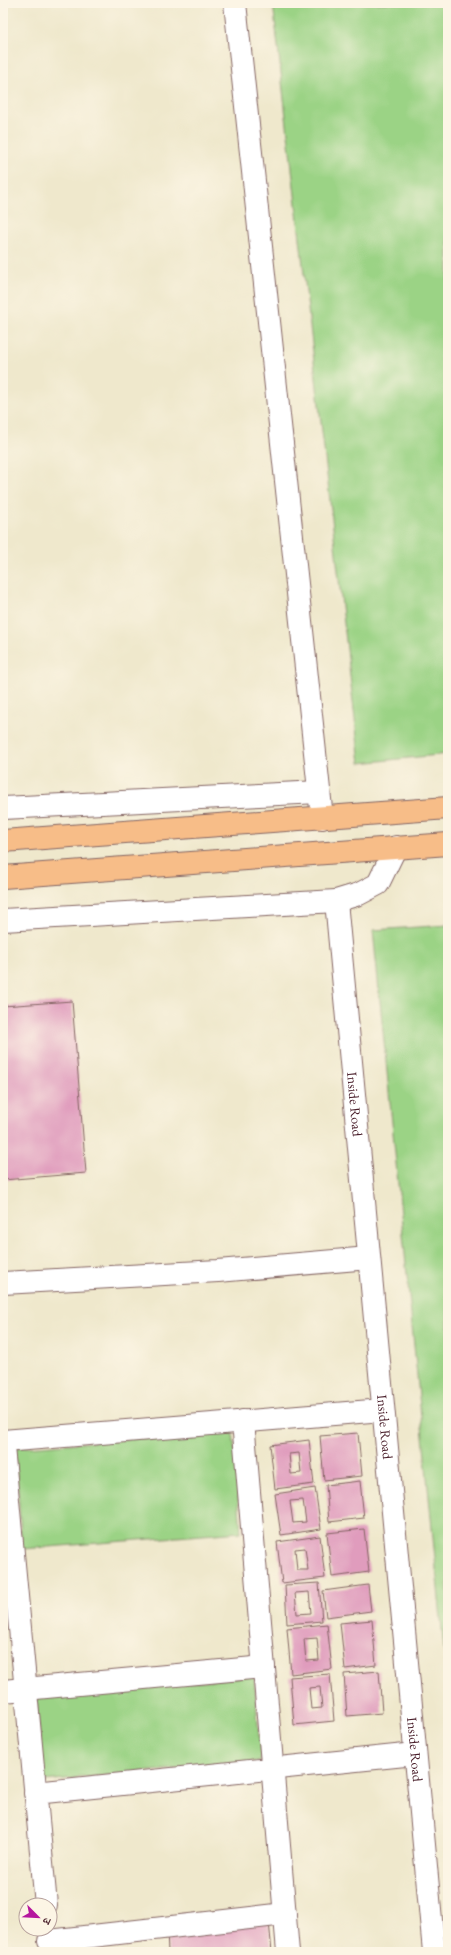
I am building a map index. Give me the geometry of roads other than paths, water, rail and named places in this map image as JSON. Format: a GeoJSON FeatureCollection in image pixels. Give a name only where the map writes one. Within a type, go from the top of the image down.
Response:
{"type":"FeatureCollection","features":[{"type":"Feature","properties":{"kind":"main road"},"geometry":{"type":"LineString","coordinates":[[416,811],[448,797]]}},
{"type":"Feature","properties":{"kind":"main road"},"geometry":{"type":"LineString","coordinates":[[3,841],[448,808]]}},
{"type":"Feature","properties":{"kind":"main road"},"geometry":{"type":"LineString","coordinates":[[3,877],[448,844]]}},
{"type":"Feature","properties":{"kind":"main road"},"geometry":{"type":"LineString","coordinates":[[419,846],[448,856]]}},
{"type":"Feature","properties":{"kind":"street"},"geometry":{"type":"LineString","coordinates":[[235,3],[322,818]]}},
{"type":"Feature","properties":{"kind":"street"},"geometry":{"type":"LineString","coordinates":[[3,808],[319,792]]}},
{"type":"Feature","properties":{"kind":"street"},"geometry":{"type":"LineString","coordinates":[[3,920],[336,900],[359,894],[378,884],[396,848]]}},
{"type":"Feature","properties":{"kind":"street","name":"Inside Road"},"geometry":{"type":"LineString","coordinates":[[336,900],[434,1952]]}},
{"type":"Feature","properties":{"kind":"street"},"geometry":{"type":"LineString","coordinates":[[3,1283],[218,1271],[369,1258]]}},
{"type":"Feature","properties":{"kind":"street"},"geometry":{"type":"LineString","coordinates":[[3,1441],[384,1410]]}},
{"type":"Feature","properties":{"kind":"street"},"geometry":{"type":"LineString","coordinates":[[243,1421],[288,1952]]}},
{"type":"Feature","properties":{"kind":"street"},"geometry":{"type":"LineString","coordinates":[[3,1447],[45,1897]]}},
{"type":"Feature","properties":{"kind":"street"},"geometry":{"type":"LineString","coordinates":[[3,1690],[264,1666]]}},
{"type":"Feature","properties":{"kind":"street"},"geometry":{"type":"LineString","coordinates":[[35,1793],[415,1754]]}},
{"type":"Feature","properties":{"kind":"street"},"geometry":{"type":"LineString","coordinates":[[49,1941],[285,1914]]}}]}
